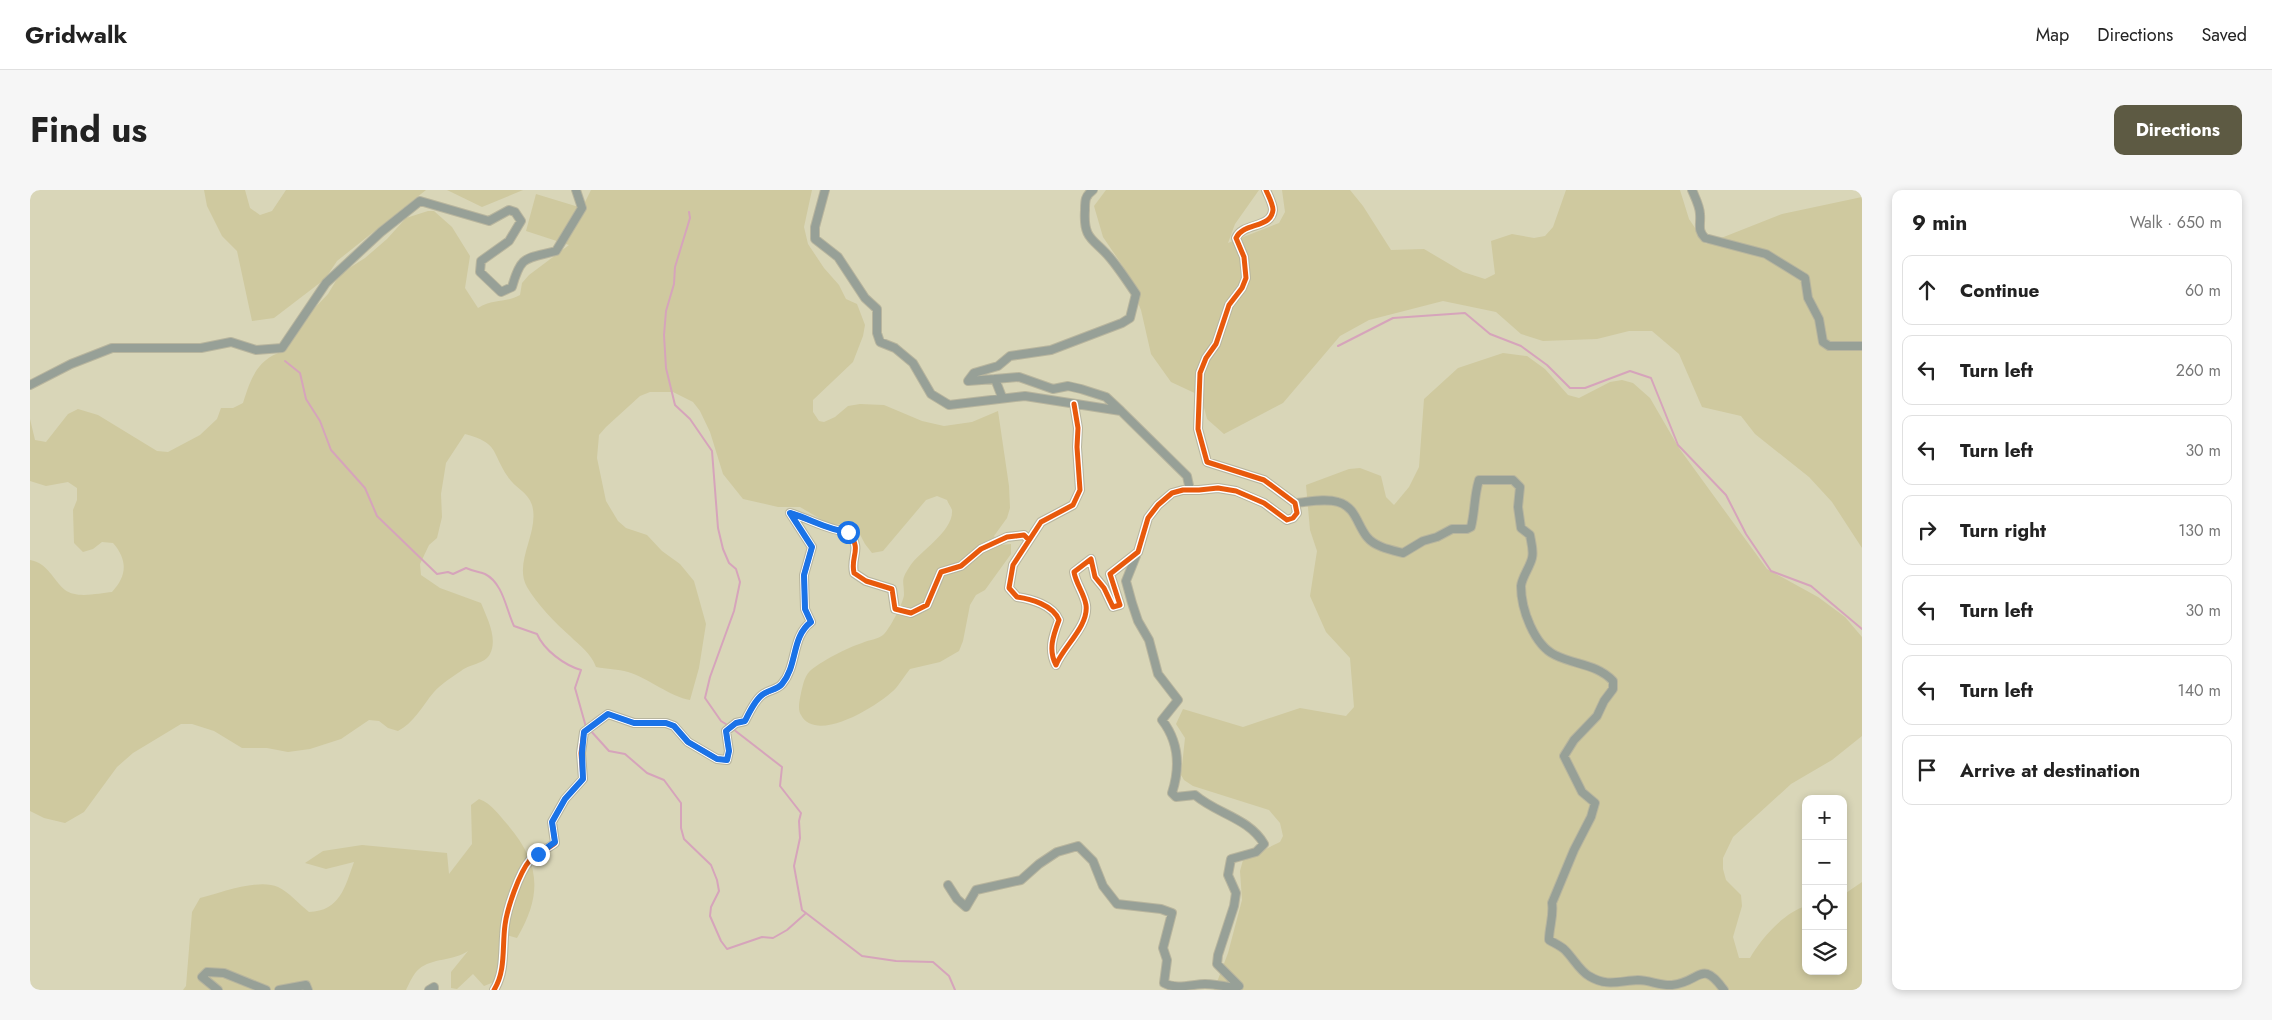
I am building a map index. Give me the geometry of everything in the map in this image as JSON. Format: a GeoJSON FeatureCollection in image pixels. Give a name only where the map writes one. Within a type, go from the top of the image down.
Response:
{"type":"FeatureCollection","features":[{"type":"Feature","properties":{"kind":"street"},"geometry":{"type":"LineString","coordinates":[[30,385],[71,364],[112,348],[201,348],[231,342],[256,350],[282,348],[326,283],[381,232],[420,201],[489,221],[509,210],[515,212],[520,221],[508,241],[481,261],[480,272],[501,292],[512,287],[518,266],[530,257],[556,251],[582,208],[576,190]]}},
{"type":"Feature","properties":{"kind":"street"},"geometry":{"type":"LineString","coordinates":[[825,190],[815,227],[815,239],[838,257],[865,298],[877,309],[877,333],[880,342],[895,348],[913,363],[931,394],[949,404],[1025,396],[1120,411]]}},
{"type":"Feature","properties":{"kind":"street"},"geometry":{"type":"LineString","coordinates":[[1093,190],[1087,195],[1085,200],[1084,225],[1088,236],[1110,257],[1136,294],[1130,318],[1122,323],[1051,350],[1010,356],[998,366],[974,373],[968,380],[995,380],[1018,377],[1053,389],[1068,386],[1106,397],[1187,476],[1190,490]]}},
{"type":"Feature","properties":{"kind":"street"},"geometry":{"type":"LineString","coordinates":[[1266,190],[1273,209],[1270,218],[1262,224],[1243,229],[1236,238],[1244,256],[1246,278],[1242,288],[1229,305],[1216,344],[1203,364],[1200,374],[1198,428],[1207,462],[1264,480],[1295,503],[1337,502],[1349,507],[1360,522],[1367,538],[1385,548],[1403,553],[1423,541],[1437,537],[1452,529],[1467,529],[1471,527],[1474,512],[1474,496],[1479,480],[1513,480],[1520,487],[1518,507],[1521,528],[1530,535],[1533,556],[1521,585],[1524,604],[1532,630],[1547,651],[1569,662],[1592,666],[1606,674],[1613,681],[1613,689],[1604,701],[1597,716],[1574,740],[1564,756],[1582,792],[1595,803],[1594,810],[1552,903],[1553,912],[1549,927],[1549,940],[1564,948],[1588,976],[1611,984],[1638,980],[1672,985],[1692,980],[1705,972],[1716,978],[1724,990]]}},
{"type":"Feature","properties":{"kind":"street"},"geometry":{"type":"LineString","coordinates":[[1692,190],[1701,214],[1700,234],[1705,238],[1766,254],[1805,278],[1808,298],[1819,319],[1823,342],[1829,346],[1862,346]]}},
{"type":"Feature","properties":{"kind":"street"},"geometry":{"type":"LineString","coordinates":[[995,380],[1002,397]]}},
{"type":"Feature","properties":{"kind":"street"},"geometry":{"type":"LineString","coordinates":[[1074,404],[1078,428],[1080,490],[1073,505],[1058,515],[1041,522],[1013,565],[1009,588],[1017,597],[1031,599],[1056,613],[1059,620],[1053,637],[1050,655],[1056,666],[1081,626],[1086,607],[1074,572],[1091,559],[1095,577],[1104,588],[1113,607],[1120,605],[1110,574],[1138,552]]}},
{"type":"Feature","properties":{"kind":"street"},"geometry":{"type":"LineString","coordinates":[[948,885],[957,900],[966,907],[976,890],[1021,880],[1039,864],[1057,852],[1078,846],[1094,861],[1103,886],[1117,904],[1161,909],[1172,913],[1163,948],[1166,960],[1164,983],[1182,986],[1204,984],[1234,988],[1239,986],[1217,964],[1236,893],[1228,875],[1230,859],[1256,852],[1264,844],[1261,838],[1245,824],[1230,814],[1206,804],[1196,794],[1176,797],[1172,793],[1178,767],[1176,750],[1162,720],[1178,700],[1170,693],[1158,674],[1149,640],[1138,621],[1126,581],[1138,552],[1148,518],[1158,505],[1172,493],[1183,490],[1218,488],[1236,491],[1264,503],[1287,520],[1293,518],[1297,512],[1295,503]]}},
{"type":"Feature","properties":{"kind":"street"},"geometry":{"type":"LineString","coordinates":[[494,990],[499,983],[503,962],[505,924],[508,910],[524,870],[531,859],[555,842],[552,822],[565,799],[583,779],[582,753],[584,732],[608,714],[634,723],[666,723],[674,726],[688,742],[717,759],[727,760],[729,751],[726,731],[736,723],[745,721],[761,695],[782,684],[794,660],[797,641],[803,628],[811,622],[805,609],[804,575],[812,547],[790,513],[810,519],[834,531],[848,532],[854,539],[857,548],[852,565],[854,573],[866,581],[892,589],[895,609],[911,613],[927,605],[941,572],[961,566],[981,549],[1007,537],[1024,535],[1029,540]]}},
{"type":"Feature","properties":{"kind":"street"},"geometry":{"type":"LineString","coordinates":[[218,990],[202,977],[208,972],[224,973],[266,990]]}},
{"type":"Feature","properties":{"kind":"street"},"geometry":{"type":"LineString","coordinates":[[279,990],[306,985],[308,990]]}},
{"type":"Feature","properties":{"kind":"street"},"geometry":{"type":"LineString","coordinates":[[429,990],[434,988],[434,990]]}},
{"type":"Feature","properties":{"kind":"shaded area"},"geometry":{"type":"Polygon","coordinates":[[[204,190],[245,190],[250,208],[260,215],[272,211],[286,190],[426,190],[337,261],[325,279],[274,318],[252,321],[237,251],[222,236],[207,206],[204,190]]]}},
{"type":"Feature","properties":{"kind":"shaded area"},"geometry":{"type":"Polygon","coordinates":[[[447,190],[523,190],[482,207],[447,190]]]}},
{"type":"Feature","properties":{"kind":"shaded area"},"geometry":{"type":"Polygon","coordinates":[[[591,190],[812,190],[804,227],[808,244],[824,268],[839,285],[846,299],[857,304],[865,325],[853,362],[813,400],[813,412],[819,421],[824,422],[835,417],[848,406],[860,404],[884,405],[922,421],[944,426],[972,422],[998,411],[1009,486],[1010,508],[1007,518],[994,536],[1000,545],[1011,544],[1011,554],[985,590],[976,595],[970,605],[963,641],[959,651],[940,662],[910,669],[896,688],[888,695],[849,719],[820,726],[809,723],[801,715],[799,707],[803,684],[807,674],[834,655],[856,645],[879,638],[886,632],[896,616],[903,599],[903,581],[907,571],[948,526],[952,509],[947,500],[937,496],[926,500],[883,551],[872,553],[855,525],[829,524],[800,507],[778,507],[743,499],[723,474],[710,432],[700,411],[693,402],[673,392],[650,392],[640,396],[599,435],[597,458],[606,501],[618,521],[626,528],[647,535],[662,551],[680,564],[694,581],[706,624],[699,668],[690,700],[675,695],[628,672],[596,667],[585,650],[541,607],[527,587],[523,567],[533,526],[534,515],[532,505],[524,493],[508,477],[493,449],[484,441],[465,434],[446,463],[441,494],[442,517],[437,538],[429,545],[420,564],[421,575],[440,588],[481,603],[489,622],[493,641],[488,657],[464,669],[443,683],[413,719],[398,731],[388,728],[379,721],[369,720],[341,739],[310,749],[288,752],[267,748],[242,748],[214,731],[192,724],[181,724],[133,753],[117,767],[84,812],[65,823],[44,818],[30,811],[30,560],[46,568],[65,590],[82,595],[112,592],[121,580],[124,568],[118,549],[113,543],[102,542],[93,549],[83,552],[74,543],[73,510],[77,500],[77,488],[68,482],[46,486],[30,481],[30,419],[35,440],[46,442],[68,414],[78,409],[98,415],[157,451],[168,452],[200,435],[217,419],[221,408],[233,408],[243,403],[252,378],[261,364],[284,351],[308,315],[328,294],[340,274],[365,258],[387,239],[406,218],[434,211],[452,227],[470,256],[465,288],[478,308],[489,303],[520,295],[522,283],[529,275],[569,245],[526,231],[536,194],[582,208],[591,190]]]}},
{"type":"Feature","properties":{"kind":"shaded area"},"geometry":{"type":"Polygon","coordinates":[[[1106,190],[1259,190],[1235,224],[1228,243],[1279,223],[1285,212],[1282,190],[1350,190],[1363,206],[1391,250],[1424,249],[1463,272],[1485,279],[1495,274],[1491,241],[1512,234],[1534,238],[1545,236],[1553,227],[1566,190],[1680,190],[1689,219],[1706,244],[1782,214],[1862,197],[1862,548],[1832,502],[1809,477],[1755,434],[1741,416],[1702,407],[1679,354],[1652,331],[1629,331],[1597,339],[1543,341],[1521,334],[1496,312],[1443,301],[1369,320],[1340,336],[1283,403],[1224,434],[1207,419],[1201,396],[1171,382],[1151,354],[1141,310],[1122,265],[1103,237],[1094,206],[1106,190]]]}},
{"type":"Feature","properties":{"kind":"shaded area"},"geometry":{"type":"Polygon","coordinates":[[[1503,353],[1527,356],[1545,369],[1568,395],[1579,398],[1610,382],[1622,380],[1633,383],[1650,398],[1679,448],[1767,569],[1818,597],[1845,617],[1862,637],[1862,736],[1832,760],[1791,784],[1733,837],[1723,858],[1723,869],[1726,880],[1741,895],[1742,906],[1733,937],[1739,958],[1750,958],[1760,943],[1781,921],[1789,914],[1802,907],[1802,975],[1847,975],[1847,892],[1862,882],[1862,990],[1214,990],[1228,953],[1242,900],[1240,871],[1243,860],[1280,842],[1283,836],[1280,823],[1269,810],[1193,786],[1184,780],[1181,775],[1185,738],[1176,724],[1183,709],[1243,727],[1300,708],[1346,716],[1354,707],[1350,658],[1326,632],[1310,596],[1317,551],[1310,530],[1306,485],[1349,469],[1360,468],[1381,476],[1386,497],[1394,505],[1409,487],[1419,467],[1424,399],[1458,368],[1503,353]]]}},
{"type":"Feature","properties":{"kind":"shaded area"},"geometry":{"type":"Polygon","coordinates":[[[479,799],[494,810],[518,838],[532,865],[534,879],[531,907],[517,938],[499,933],[501,949],[494,982],[484,986],[473,974],[457,989],[451,988],[451,972],[468,951],[424,965],[411,979],[406,990],[183,990],[186,986],[192,912],[200,898],[239,887],[261,884],[278,887],[309,912],[319,911],[328,907],[340,896],[354,862],[326,869],[305,863],[323,851],[362,845],[447,853],[449,874],[472,844],[471,805],[479,799]]]}},
{"type":"Feature","properties":{"kind":"waterway"},"geometry":{"type":"LineString","coordinates":[[689,212],[690,218],[675,267],[674,284],[666,311],[664,335],[666,368],[675,405],[690,419],[712,451],[718,528],[723,549],[729,563],[736,569],[740,582],[734,611],[710,677],[705,698],[721,721],[729,726]]}},
{"type":"Feature","properties":{"kind":"waterway"},"geometry":{"type":"LineString","coordinates":[[1338,346],[1393,318],[1465,313],[1490,334],[1521,346],[1547,365],[1570,388],[1585,388],[1630,371],[1651,378],[1678,445],[1726,495],[1746,534],[1771,571],[1811,586],[1862,629]]}},
{"type":"Feature","properties":{"kind":"waterway"},"geometry":{"type":"LineString","coordinates":[[285,361],[300,373],[306,399],[320,421],[331,450],[365,488],[377,516],[437,574],[448,572],[453,574],[466,568],[491,578],[500,590],[514,626],[537,634],[544,646],[555,656],[568,665],[581,670],[575,688],[586,727]]}},
{"type":"Feature","properties":{"kind":"waterway"},"geometry":{"type":"LineString","coordinates":[[733,729],[782,767],[780,786],[801,813],[799,821],[800,838],[794,866],[802,910],[862,956],[896,961],[933,962],[949,976],[955,990]]}},
{"type":"Feature","properties":{"kind":"waterway"},"geometry":{"type":"LineString","coordinates":[[590,730],[609,751],[625,754],[647,773],[664,780],[681,803],[681,828],[684,839],[711,865],[717,880],[719,891],[711,907],[710,916],[721,941],[727,949],[762,937],[773,938],[787,930],[805,914]]}},
{"type":"Feature","properties":{"kind":"cycle path"},"geometry":{"type":"LineString","coordinates":[[1074,404],[1078,428],[1077,447],[1080,490],[1073,505],[1041,522],[1013,565],[1009,588],[1017,597],[1041,604],[1052,610],[1056,615],[1059,620],[1053,637],[1052,648],[1056,665],[1080,628],[1086,613],[1085,601],[1074,572],[1091,559],[1095,577],[1104,588],[1113,607],[1120,605],[1110,574],[1138,552],[1148,518],[1158,505],[1172,493],[1183,490],[1218,488],[1236,491],[1264,503],[1287,520],[1293,518],[1297,513],[1295,503],[1264,480],[1207,462],[1198,429],[1200,373],[1206,358],[1216,344],[1229,305],[1242,288],[1246,278],[1244,257],[1236,238],[1244,230],[1262,223],[1271,216],[1273,208],[1266,190]]}},
{"type":"Feature","properties":{"kind":"cycle path"},"geometry":{"type":"LineString","coordinates":[[494,990],[502,967],[506,918],[518,882],[530,860],[555,843],[552,822],[565,799],[583,779],[581,753],[584,732],[608,714],[634,723],[666,723],[674,726],[688,742],[717,759],[727,760],[729,751],[726,731],[736,723],[745,721],[759,697],[780,686],[787,676],[800,635],[811,622],[805,609],[804,575],[812,547],[790,513],[826,527],[848,532],[855,543],[854,573],[866,581],[892,589],[895,609],[911,613],[927,605],[941,572],[961,566],[981,549],[1007,537],[1024,535],[1029,540]]}},
{"type":"Feature","properties":{"kind":"route"},"geometry":{"type":"LineString","coordinates":[[538,854],[550,848],[555,842],[552,822],[565,799],[583,779],[582,753],[584,732],[608,714],[634,723],[653,725],[666,723],[674,726],[688,742],[717,759],[727,760],[729,751],[726,731],[736,723],[745,721],[761,695],[774,690],[782,684],[794,660],[797,641],[803,628],[811,622],[805,609],[804,575],[810,560],[812,547],[790,513],[810,519],[834,531],[848,532]]}}]}
